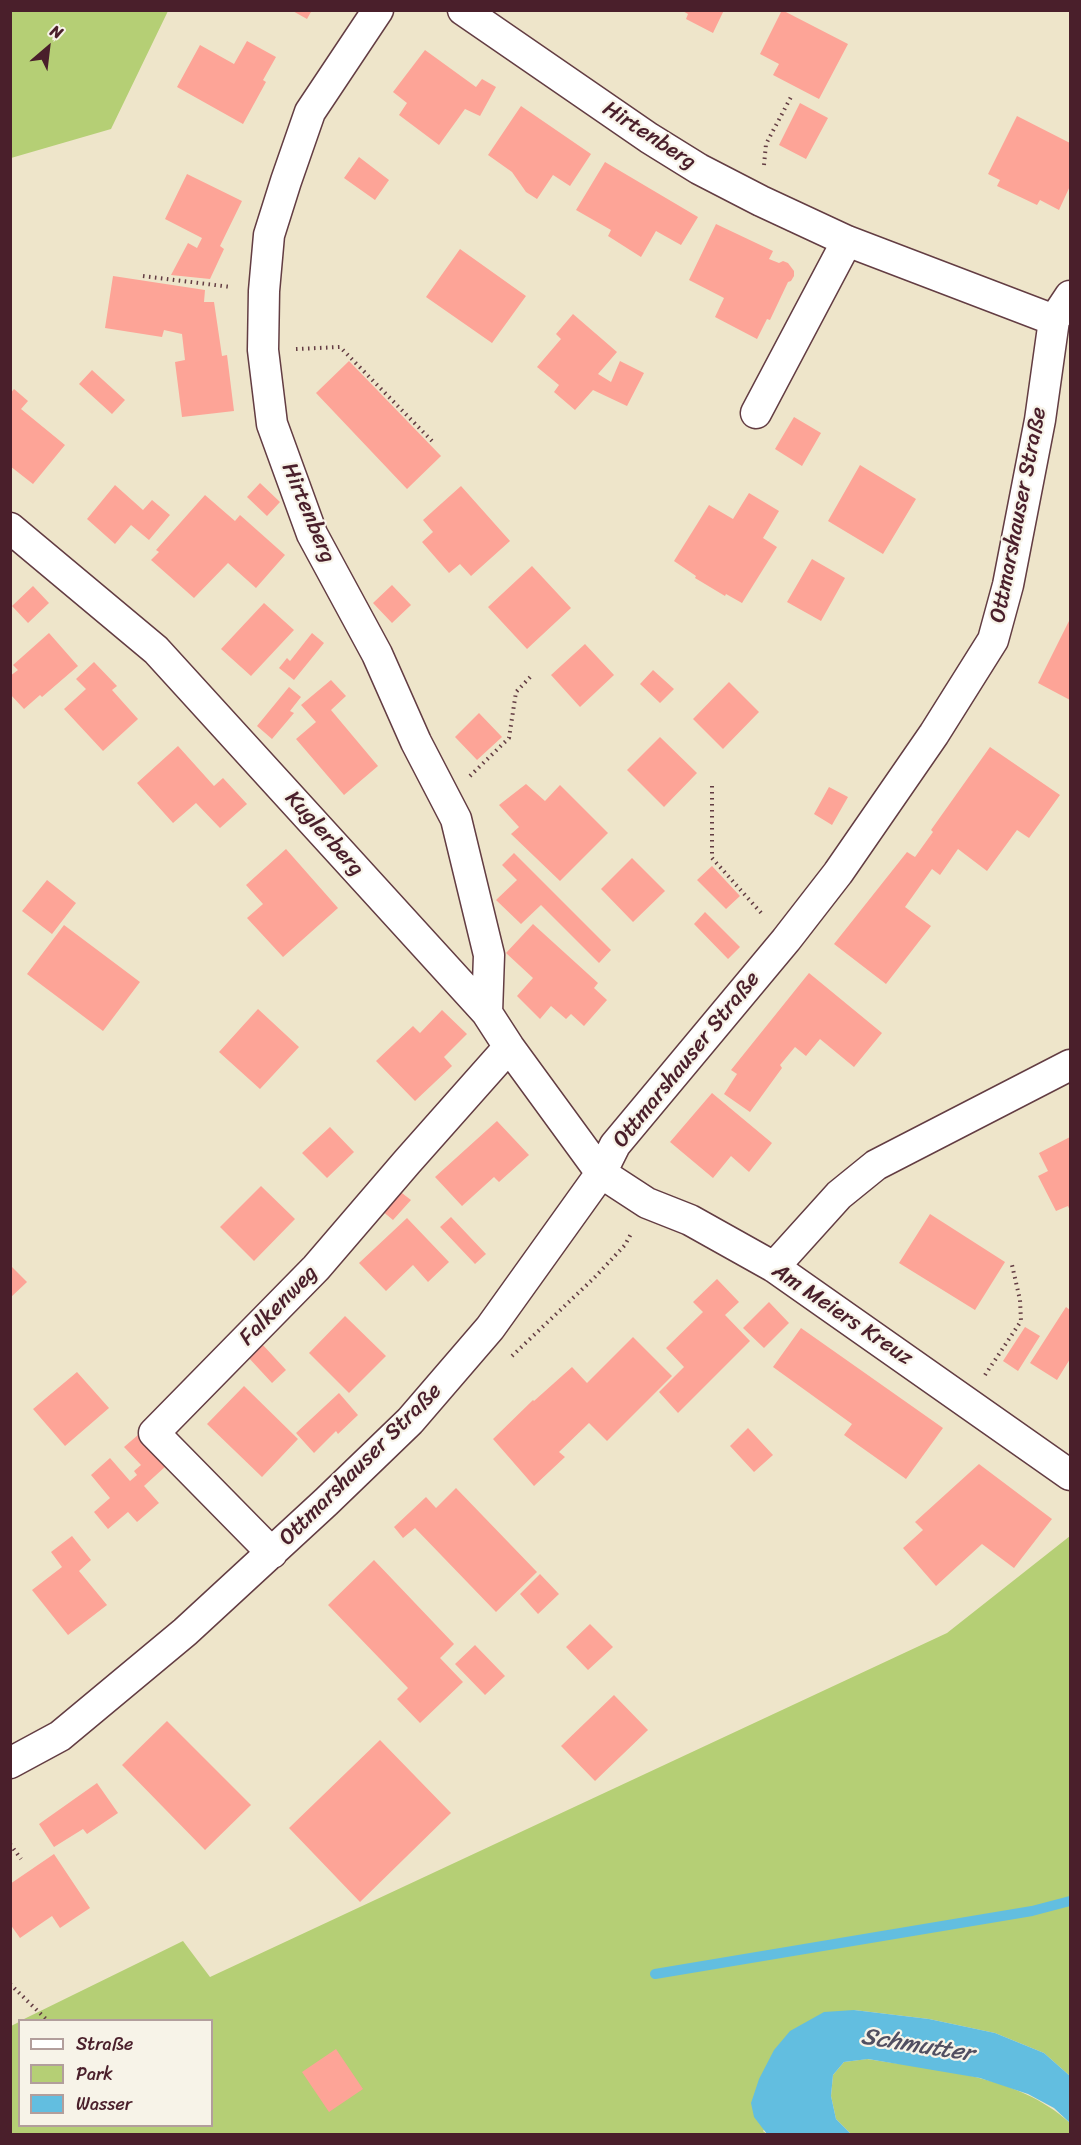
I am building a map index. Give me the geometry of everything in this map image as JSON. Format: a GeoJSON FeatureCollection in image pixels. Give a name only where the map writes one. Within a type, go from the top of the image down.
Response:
{"type":"FeatureCollection","features":[{"type":"Feature","properties":{"kind":"street","name":"Hirtenberg"},"geometry":{"type":"LineString","coordinates":[[378,10],[310,112],[269,235],[264,291],[263,350],[272,424],[312,534],[377,654],[416,742],[456,819],[489,955],[487,1013]]}},
{"type":"Feature","properties":{"kind":"street","name":"Hirtenberg"},"geometry":{"type":"LineString","coordinates":[[463,10],[699,170],[847,241],[1054,320]]}},
{"type":"Feature","properties":{"kind":"street"},"geometry":{"type":"LineString","coordinates":[[756,412],[847,241]]}},
{"type":"Feature","properties":{"kind":"street","name":"Ottmarshauser Straße"},"geometry":{"type":"LineString","coordinates":[[10,1762],[60,1736],[185,1632],[272,1553],[410,1421],[490,1328],[601,1173],[615,1145],[786,940],[838,873],[934,734],[993,640],[1008,585],[1040,420],[1054,320],[1071,296]]}},
{"type":"Feature","properties":{"kind":"street","name":"Kuglerberg"},"geometry":{"type":"LineString","coordinates":[[10,528],[156,650],[487,1013],[509,1047],[601,1173]]}},
{"type":"Feature","properties":{"kind":"street","name":"Falkenweg"},"geometry":{"type":"LineString","coordinates":[[272,1553],[154,1433],[316,1268],[509,1047]]}},
{"type":"Feature","properties":{"kind":"street"},"geometry":{"type":"LineString","coordinates":[[774,1267],[838,1195],[876,1165],[1071,1065]]}},
{"type":"Feature","properties":{"kind":"street","name":"Am Meiers Kreuz"},"geometry":{"type":"LineString","coordinates":[[601,1173],[647,1203],[690,1220],[774,1267],[1071,1475]]}},
{"type":"Feature","properties":{"kind":"path"},"geometry":{"type":"LineString","coordinates":[[761,201],[766,144],[791,97]]}},
{"type":"Feature","properties":{"kind":"path"},"geometry":{"type":"LineString","coordinates":[[142,276],[264,291]]}},
{"type":"Feature","properties":{"kind":"path"},"geometry":{"type":"LineString","coordinates":[[263,350],[340,347],[434,443]]}},
{"type":"Feature","properties":{"kind":"path"},"geometry":{"type":"LineString","coordinates":[[446,799],[509,738],[516,692],[533,674]]}},
{"type":"Feature","properties":{"kind":"path"},"geometry":{"type":"LineString","coordinates":[[712,786],[712,858],[786,940]]}},
{"type":"Feature","properties":{"kind":"path"},"geometry":{"type":"LineString","coordinates":[[968,1401],[1021,1321],[1020,1300],[1012,1265]]}},
{"type":"Feature","properties":{"kind":"path"},"geometry":{"type":"LineString","coordinates":[[10,1844],[21,1859]]}},
{"type":"Feature","properties":{"kind":"path"},"geometry":{"type":"LineString","coordinates":[[10,1984],[46,2019]]}},
{"type":"Feature","properties":{"kind":"green space"},"geometry":{"type":"Polygon","coordinates":[[[10,11],[168,11],[111,129],[11,158],[10,11]]]}},
{"type":"Feature","properties":{"kind":"green space"},"geometry":{"type":"Polygon","coordinates":[[[1070,1536],[1070,2076],[1044,2053],[995,2033],[929,2019],[854,2010],[763,2131],[767,2134],[11,2134],[11,2026],[18,2022],[18,2127],[213,2127],[213,2019],[24,2019],[183,1941],[210,1977],[947,1633],[1070,1536]]]}},
{"type":"Feature","properties":{"kind":"green space"},"geometry":{"type":"Polygon","coordinates":[[[867,2059],[948,2071],[1001,2084],[1049,2107],[1070,2123],[1070,2134],[851,2134],[836,2119],[831,2096],[833,2075],[844,2062],[867,2059]]]}},
{"type":"Feature","properties":{"kind":"water","name":"Schmutter"},"geometry":{"type":"Polygon","coordinates":[[[854,2010],[929,2019],[995,2033],[1044,2053],[1070,2076],[1070,2123],[1054,2108],[1028,2094],[980,2078],[868,2059],[844,2062],[833,2075],[831,2096],[836,2119],[851,2134],[767,2134],[754,2117],[751,2103],[759,2079],[774,2050],[790,2031],[824,2012],[854,2010]]]}},
{"type":"Feature","properties":{"kind":"building"},"geometry":{"type":"Polygon","coordinates":[[[291,10],[312,10],[307,19],[291,10]]]}},
{"type":"Feature","properties":{"kind":"building"},"geometry":{"type":"Polygon","coordinates":[[[681,10],[724,10],[713,33],[686,19],[688,14],[681,10]]]}},
{"type":"Feature","properties":{"kind":"building"},"geometry":{"type":"Polygon","coordinates":[[[782,10],[848,44],[819,99],[773,75],[779,64],[760,54],[782,10]]]}},
{"type":"Feature","properties":{"kind":"building"},"geometry":{"type":"Polygon","coordinates":[[[247,41],[276,57],[263,80],[266,82],[243,124],[177,87],[200,45],[234,64],[247,41]]]}},
{"type":"Feature","properties":{"kind":"building"},"geometry":{"type":"Polygon","coordinates":[[[425,50],[476,87],[482,79],[496,87],[480,116],[465,109],[439,145],[399,115],[407,103],[393,92],[425,50]]]}},
{"type":"Feature","properties":{"kind":"building"},"geometry":{"type":"Polygon","coordinates":[[[800,103],[828,118],[806,159],[779,145],[800,103]]]}},
{"type":"Feature","properties":{"kind":"building"},"geometry":{"type":"Polygon","coordinates":[[[521,106],[591,154],[570,186],[553,175],[537,199],[526,192],[512,172],[488,155],[521,106]]]}},
{"type":"Feature","properties":{"kind":"building"},"geometry":{"type":"Polygon","coordinates":[[[1017,116],[1070,143],[1070,186],[1059,210],[1040,200],[1037,205],[997,186],[1000,180],[988,174],[1017,116]]]}},
{"type":"Feature","properties":{"kind":"building"},"geometry":{"type":"Polygon","coordinates":[[[359,157],[389,180],[375,200],[344,178],[359,157]]]}},
{"type":"Feature","properties":{"kind":"building"},"geometry":{"type":"Polygon","coordinates":[[[605,162],[698,217],[681,245],[656,231],[641,257],[608,236],[611,230],[576,210],[605,162]]]}},
{"type":"Feature","properties":{"kind":"building"},"geometry":{"type":"Polygon","coordinates":[[[187,174],[242,201],[220,246],[224,249],[210,279],[171,275],[188,243],[197,248],[202,238],[165,219],[187,174]]]}},
{"type":"Feature","properties":{"kind":"building"},"geometry":{"type":"Polygon","coordinates":[[[716,224],[773,251],[769,259],[779,263],[783,261],[788,263],[794,271],[794,276],[788,282],[770,320],[767,319],[757,339],[715,317],[724,298],[689,280],[716,224]]]}},
{"type":"Feature","properties":{"kind":"building"},"geometry":{"type":"Polygon","coordinates":[[[460,249],[526,296],[492,343],[426,297],[460,249]]]}},
{"type":"Feature","properties":{"kind":"building"},"geometry":{"type":"Polygon","coordinates":[[[113,276],[205,290],[204,302],[214,302],[222,356],[227,355],[234,411],[182,417],[175,362],[185,360],[182,334],[164,330],[162,337],[105,328],[113,276]]]}},
{"type":"Feature","properties":{"kind":"building"},"geometry":{"type":"Polygon","coordinates":[[[573,314],[617,352],[598,374],[611,382],[620,361],[644,373],[627,406],[593,390],[575,410],[554,392],[559,385],[537,367],[561,339],[556,334],[573,314]]]}},
{"type":"Feature","properties":{"kind":"building"},"geometry":{"type":"Polygon","coordinates":[[[349,361],[441,456],[407,489],[316,393],[349,361]]]}},
{"type":"Feature","properties":{"kind":"building"},"geometry":{"type":"Polygon","coordinates":[[[92,370],[125,400],[112,414],[79,384],[92,370]]]}},
{"type":"Feature","properties":{"kind":"building"},"geometry":{"type":"Polygon","coordinates":[[[14,389],[28,401],[21,409],[65,445],[33,484],[10,466],[10,394],[14,389]]]}},
{"type":"Feature","properties":{"kind":"building"},"geometry":{"type":"Polygon","coordinates":[[[794,417],[821,433],[802,466],[775,449],[794,417]]]}},
{"type":"Feature","properties":{"kind":"building"},"geometry":{"type":"Polygon","coordinates":[[[860,465],[916,499],[883,554],[828,521],[860,465]]]}},
{"type":"Feature","properties":{"kind":"building"},"geometry":{"type":"Polygon","coordinates":[[[260,483],[280,502],[267,516],[247,497],[260,483]]]}},
{"type":"Feature","properties":{"kind":"building"},"geometry":{"type":"Polygon","coordinates":[[[115,485],[143,510],[152,500],[170,515],[149,540],[131,525],[115,544],[87,519],[115,485]]]}},
{"type":"Feature","properties":{"kind":"building"},"geometry":{"type":"Polygon","coordinates":[[[461,486],[510,541],[471,576],[460,564],[449,573],[422,542],[433,532],[423,520],[461,486]]]}},
{"type":"Feature","properties":{"kind":"building"},"geometry":{"type":"Polygon","coordinates":[[[749,493],[779,511],[763,538],[777,547],[742,603],[726,594],[725,596],[695,578],[696,576],[674,561],[709,505],[733,519],[749,493]]]}},
{"type":"Feature","properties":{"kind":"building"},"geometry":{"type":"Polygon","coordinates":[[[205,495],[235,521],[240,515],[285,555],[256,588],[228,563],[194,598],[151,560],[159,552],[156,550],[205,495]]]}},
{"type":"Feature","properties":{"kind":"building"},"geometry":{"type":"Polygon","coordinates":[[[812,559],[845,578],[821,621],[787,602],[812,559]]]}},
{"type":"Feature","properties":{"kind":"building"},"geometry":{"type":"Polygon","coordinates":[[[532,566],[571,608],[527,649],[488,607],[532,566]]]}},
{"type":"Feature","properties":{"kind":"building"},"geometry":{"type":"Polygon","coordinates":[[[392,585],[411,605],[392,623],[373,603],[392,585]]]}},
{"type":"Feature","properties":{"kind":"building"},"geometry":{"type":"Polygon","coordinates":[[[33,586],[49,603],[28,623],[12,606],[33,586]]]}},
{"type":"Feature","properties":{"kind":"building"},"geometry":{"type":"Polygon","coordinates":[[[264,603],[294,630],[251,676],[221,649],[264,603]]]}},
{"type":"Feature","properties":{"kind":"building"},"geometry":{"type":"Polygon","coordinates":[[[1070,619],[1070,700],[1038,683],[1070,619]]]}},
{"type":"Feature","properties":{"kind":"building"},"geometry":{"type":"Polygon","coordinates":[[[49,633],[78,666],[42,697],[40,695],[24,709],[10,694],[10,676],[18,670],[13,665],[49,633]]]}},
{"type":"Feature","properties":{"kind":"building"},"geometry":{"type":"Polygon","coordinates":[[[312,633],[324,643],[294,680],[279,668],[287,658],[290,661],[312,633]]]}},
{"type":"Feature","properties":{"kind":"building"},"geometry":{"type":"Polygon","coordinates":[[[585,644],[614,675],[580,707],[551,675],[585,644]]]}},
{"type":"Feature","properties":{"kind":"building"},"geometry":{"type":"Polygon","coordinates":[[[94,662],[117,686],[112,690],[138,719],[103,751],[64,709],[86,689],[76,679],[94,662]]]}},
{"type":"Feature","properties":{"kind":"building"},"geometry":{"type":"Polygon","coordinates":[[[653,670],[674,689],[660,703],[640,684],[653,670]]]}},
{"type":"Feature","properties":{"kind":"building"},"geometry":{"type":"Polygon","coordinates":[[[331,680],[346,696],[331,710],[378,766],[344,795],[296,739],[316,722],[301,705],[331,680]]]}},
{"type":"Feature","properties":{"kind":"building"},"geometry":{"type":"Polygon","coordinates":[[[729,682],[759,712],[723,749],[693,719],[729,682]]]}},
{"type":"Feature","properties":{"kind":"building"},"geometry":{"type":"Polygon","coordinates":[[[289,687],[301,697],[290,711],[294,713],[272,739],[257,726],[289,687]]]}},
{"type":"Feature","properties":{"kind":"building"},"geometry":{"type":"Polygon","coordinates":[[[479,713],[502,737],[477,760],[455,737],[479,713]]]}},
{"type":"Feature","properties":{"kind":"building"},"geometry":{"type":"Polygon","coordinates":[[[660,737],[697,773],[664,807],[627,770],[660,737]]]}},
{"type":"Feature","properties":{"kind":"building"},"geometry":{"type":"Polygon","coordinates":[[[178,746],[214,786],[223,778],[247,804],[220,828],[196,803],[173,823],[137,783],[178,746]]]}},
{"type":"Feature","properties":{"kind":"building"},"geometry":{"type":"Polygon","coordinates":[[[990,747],[1060,795],[1029,838],[1017,830],[987,871],[958,849],[940,875],[932,869],[905,907],[931,926],[886,984],[834,944],[907,852],[915,857],[933,832],[931,830],[990,747]]]}},
{"type":"Feature","properties":{"kind":"building"},"geometry":{"type":"Polygon","coordinates":[[[526,784],[545,801],[560,785],[608,833],[560,881],[511,834],[519,827],[499,805],[526,784]]]}},
{"type":"Feature","properties":{"kind":"building"},"geometry":{"type":"Polygon","coordinates":[[[829,787],[848,797],[832,825],[814,814],[829,787]]]}},
{"type":"Feature","properties":{"kind":"building"},"geometry":{"type":"Polygon","coordinates":[[[286,849],[338,908],[283,957],[247,918],[263,904],[246,885],[286,849]]]}},
{"type":"Feature","properties":{"kind":"building"},"geometry":{"type":"Polygon","coordinates":[[[514,853],[611,950],[599,963],[541,905],[521,924],[496,900],[517,880],[502,865],[514,853]]]}},
{"type":"Feature","properties":{"kind":"building"},"geometry":{"type":"Polygon","coordinates":[[[632,858],[665,891],[633,922],[601,889],[632,858]]]}},
{"type":"Feature","properties":{"kind":"building"},"geometry":{"type":"Polygon","coordinates":[[[712,866],[740,896],[726,909],[697,880],[712,866]]]}},
{"type":"Feature","properties":{"kind":"building"},"geometry":{"type":"Polygon","coordinates":[[[47,880],[76,903],[52,934],[22,911],[47,880]]]}},
{"type":"Feature","properties":{"kind":"building"},"geometry":{"type":"Polygon","coordinates":[[[705,912],[740,947],[728,959],[694,924],[705,912]]]}},
{"type":"Feature","properties":{"kind":"building"},"geometry":{"type":"Polygon","coordinates":[[[533,924],[598,983],[594,988],[607,1000],[584,1026],[571,1014],[566,1019],[551,1006],[540,1019],[517,996],[533,978],[506,953],[533,924]]]}},
{"type":"Feature","properties":{"kind":"building"},"geometry":{"type":"Polygon","coordinates":[[[64,925],[140,982],[103,1031],[27,974],[64,925]]]}},
{"type":"Feature","properties":{"kind":"building"},"geometry":{"type":"Polygon","coordinates":[[[809,973],[882,1033],[854,1067],[820,1039],[806,1056],[795,1047],[780,1065],[782,1068],[750,1112],[724,1094],[737,1074],[731,1070],[809,973]]]}},
{"type":"Feature","properties":{"kind":"building"},"geometry":{"type":"Polygon","coordinates":[[[258,1009],[299,1047],[260,1089],[219,1052],[258,1009]]]}},
{"type":"Feature","properties":{"kind":"building"},"geometry":{"type":"Polygon","coordinates":[[[442,1010],[467,1034],[444,1057],[452,1066],[415,1101],[376,1061],[413,1026],[420,1033],[442,1010]]]}},
{"type":"Feature","properties":{"kind":"building"},"geometry":{"type":"Polygon","coordinates":[[[712,1093],[772,1143],[749,1172],[731,1156],[713,1178],[670,1142],[712,1093]]]}},
{"type":"Feature","properties":{"kind":"building"},"geometry":{"type":"Polygon","coordinates":[[[497,1121],[529,1155],[499,1182],[494,1177],[462,1206],[435,1177],[497,1121]]]}},
{"type":"Feature","properties":{"kind":"building"},"geometry":{"type":"Polygon","coordinates":[[[330,1127],[354,1152],[327,1178],[302,1153],[330,1127]]]}},
{"type":"Feature","properties":{"kind":"building"},"geometry":{"type":"Polygon","coordinates":[[[1070,1137],[1070,1211],[1068,1206],[1056,1211],[1038,1176],[1048,1171],[1039,1153],[1070,1137]]]}},
{"type":"Feature","properties":{"kind":"building"},"geometry":{"type":"Polygon","coordinates":[[[261,1186],[295,1219],[254,1261],[220,1227],[261,1186]]]}},
{"type":"Feature","properties":{"kind":"building"},"geometry":{"type":"Polygon","coordinates":[[[398,1190],[411,1200],[393,1220],[381,1210],[398,1190]]]}},
{"type":"Feature","properties":{"kind":"building"},"geometry":{"type":"Polygon","coordinates":[[[930,1214],[1005,1262],[975,1310],[899,1263],[930,1214]]]}},
{"type":"Feature","properties":{"kind":"building"},"geometry":{"type":"Polygon","coordinates":[[[451,1217],[486,1254],[475,1264],[440,1227],[451,1217]]]}},
{"type":"Feature","properties":{"kind":"building"},"geometry":{"type":"Polygon","coordinates":[[[407,1218],[449,1262],[428,1282],[413,1265],[386,1291],[359,1263],[407,1218]]]}},
{"type":"Feature","properties":{"kind":"building"},"geometry":{"type":"Polygon","coordinates":[[[10,1265],[27,1282],[10,1298],[10,1265]]]}},
{"type":"Feature","properties":{"kind":"building"},"geometry":{"type":"Polygon","coordinates":[[[717,1279],[739,1302],[725,1315],[750,1341],[678,1413],[659,1392],[684,1367],[666,1348],[703,1312],[693,1302],[717,1279]]]}},
{"type":"Feature","properties":{"kind":"building"},"geometry":{"type":"Polygon","coordinates":[[[769,1302],[789,1323],[764,1348],[743,1328],[769,1302]]]}},
{"type":"Feature","properties":{"kind":"building"},"geometry":{"type":"Polygon","coordinates":[[[1066,1307],[1070,1310],[1070,1359],[1057,1380],[1030,1363],[1066,1307]]]}},
{"type":"Feature","properties":{"kind":"building"},"geometry":{"type":"Polygon","coordinates":[[[345,1316],[386,1356],[349,1393],[309,1353],[345,1316]]]}},
{"type":"Feature","properties":{"kind":"building"},"geometry":{"type":"Polygon","coordinates":[[[1025,1327],[1040,1336],[1018,1371],[1003,1361],[1025,1327]]]}},
{"type":"Feature","properties":{"kind":"building"},"geometry":{"type":"Polygon","coordinates":[[[801,1328],[943,1428],[906,1479],[844,1435],[852,1424],[773,1367],[801,1328]]]}},
{"type":"Feature","properties":{"kind":"building"},"geometry":{"type":"Polygon","coordinates":[[[633,1337],[672,1376],[607,1441],[589,1423],[559,1452],[565,1457],[534,1486],[493,1439],[533,1400],[572,1367],[587,1383],[633,1337]]]}},
{"type":"Feature","properties":{"kind":"building"},"geometry":{"type":"Polygon","coordinates":[[[262,1344],[286,1370],[272,1383],[248,1357],[262,1344]]]}},
{"type":"Feature","properties":{"kind":"building"},"geometry":{"type":"Polygon","coordinates":[[[77,1372],[109,1408],[65,1446],[33,1409],[77,1372]]]}},
{"type":"Feature","properties":{"kind":"building"},"geometry":{"type":"Polygon","coordinates":[[[244,1386],[298,1439],[262,1477],[207,1424],[244,1386]]]}},
{"type":"Feature","properties":{"kind":"building"},"geometry":{"type":"Polygon","coordinates":[[[339,1393],[358,1415],[338,1434],[336,1431],[314,1453],[296,1433],[339,1393]]]}},
{"type":"Feature","properties":{"kind":"building"},"geometry":{"type":"Polygon","coordinates":[[[748,1428],[773,1455],[754,1472],[730,1446],[748,1428]]]}},
{"type":"Feature","properties":{"kind":"building"},"geometry":{"type":"Polygon","coordinates":[[[138,1435],[166,1466],[144,1486],[159,1503],[137,1522],[128,1512],[108,1529],[94,1512],[110,1498],[91,1475],[110,1458],[130,1481],[137,1475],[134,1471],[141,1465],[124,1447],[138,1435]]]}},
{"type":"Feature","properties":{"kind":"building"},"geometry":{"type":"Polygon","coordinates":[[[979,1464],[1052,1519],[1014,1568],[982,1544],[936,1586],[903,1548],[923,1530],[915,1522],[979,1464]]]}},
{"type":"Feature","properties":{"kind":"building"},"geometry":{"type":"Polygon","coordinates":[[[456,1488],[537,1572],[496,1612],[415,1528],[403,1538],[394,1527],[426,1497],[436,1508],[456,1488]]]}},
{"type":"Feature","properties":{"kind":"building"},"geometry":{"type":"Polygon","coordinates":[[[72,1536],[91,1560],[79,1571],[107,1605],[68,1635],[32,1590],[62,1567],[51,1552],[72,1536]]]}},
{"type":"Feature","properties":{"kind":"building"},"geometry":{"type":"Polygon","coordinates":[[[374,1560],[454,1644],[440,1658],[463,1682],[420,1723],[397,1699],[408,1688],[328,1605],[374,1560]]]}},
{"type":"Feature","properties":{"kind":"building"},"geometry":{"type":"Polygon","coordinates":[[[540,1574],[559,1594],[538,1614],[520,1594],[540,1574]]]}},
{"type":"Feature","properties":{"kind":"building"},"geometry":{"type":"Polygon","coordinates":[[[590,1624],[613,1647],[588,1670],[566,1647],[590,1624]]]}},
{"type":"Feature","properties":{"kind":"building"},"geometry":{"type":"Polygon","coordinates":[[[475,1645],[505,1676],[485,1695],[455,1664],[475,1645]]]}},
{"type":"Feature","properties":{"kind":"building"},"geometry":{"type":"Polygon","coordinates":[[[614,1695],[648,1730],[595,1781],[561,1746],[614,1695]]]}},
{"type":"Feature","properties":{"kind":"building"},"geometry":{"type":"Polygon","coordinates":[[[167,1721],[251,1805],[205,1850],[122,1765],[167,1721]]]}},
{"type":"Feature","properties":{"kind":"building"},"geometry":{"type":"Polygon","coordinates":[[[380,1740],[451,1813],[360,1902],[289,1828],[380,1740]]]}},
{"type":"Feature","properties":{"kind":"building"},"geometry":{"type":"Polygon","coordinates":[[[97,1783],[118,1813],[87,1834],[83,1829],[54,1847],[39,1824],[97,1783]]]}},
{"type":"Feature","properties":{"kind":"building"},"geometry":{"type":"Polygon","coordinates":[[[54,1854],[90,1908],[60,1928],[52,1916],[20,1938],[10,1924],[10,1884],[54,1854]]]}},
{"type":"Feature","properties":{"kind":"building"},"geometry":{"type":"Polygon","coordinates":[[[336,2049],[363,2089],[329,2112],[302,2072],[336,2049]]]}},
{"type":"Feature","properties":{"kind":"waterway"},"geometry":{"type":"LineString","coordinates":[[655,1974],[1032,1911],[1070,1901]]}}]}
